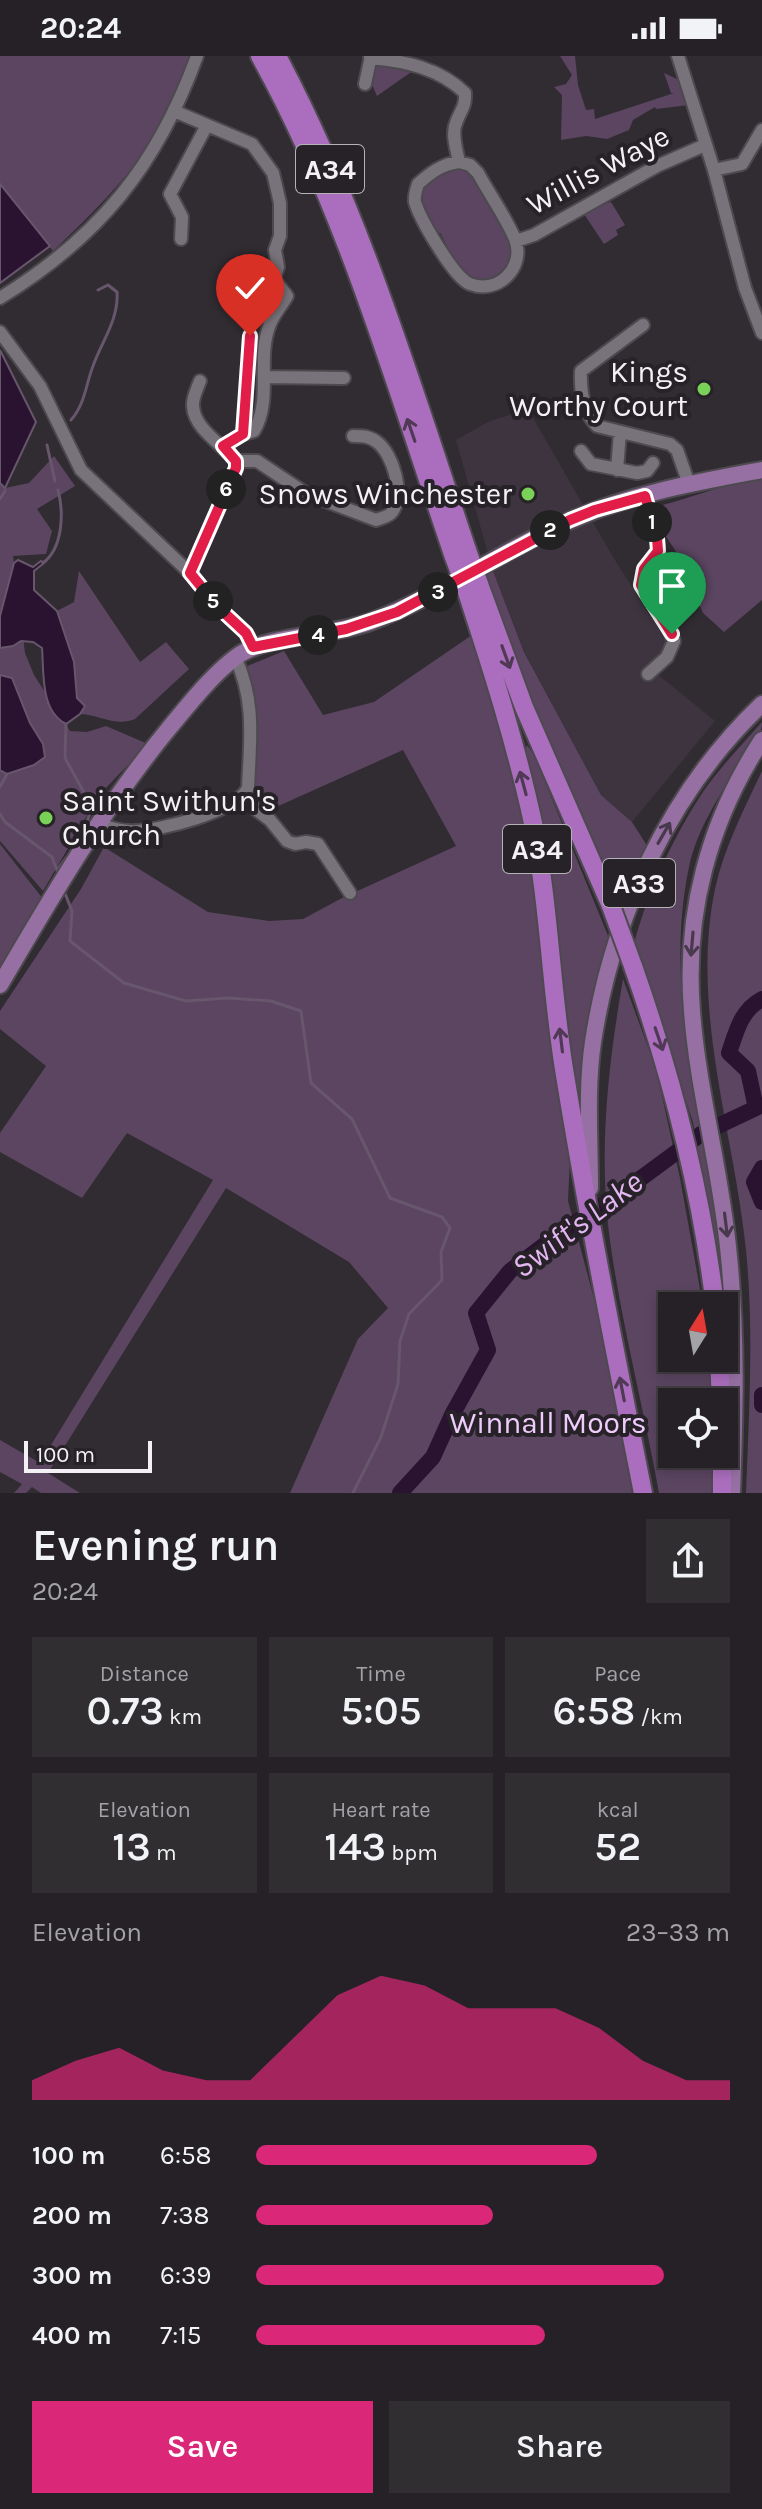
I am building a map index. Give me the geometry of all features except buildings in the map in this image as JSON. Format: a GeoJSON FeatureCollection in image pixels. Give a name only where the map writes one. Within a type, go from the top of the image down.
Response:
{"type":"FeatureCollection","features":[{"type":"Feature","properties":{"kind":"highway","name":"A34"},"geometry":{"type":"LineString","coordinates":[[260,56],[315,167],[351,254],[473,587],[611,906],[633,966],[663,1049],[681,1119],[713,1292]]}},
{"type":"Feature","properties":{"kind":"highway","name":"A34"},"geometry":{"type":"LineString","coordinates":[[277,56],[365,253],[461,553]]}},
{"type":"Feature","properties":{"kind":"highway","name":"A34"},"geometry":{"type":"LineString","coordinates":[[473,587],[533,823],[564,1065],[585,1164],[590,1229],[643,1493]]}},
{"type":"Feature","properties":{"kind":"highway"},"geometry":{"type":"LineString","coordinates":[[722,1468],[722,1493]]}},
{"type":"Feature","properties":{"kind":"main road"},"geometry":{"type":"LineString","coordinates":[[0,985],[98,824],[176,720],[235,657],[253,647],[346,629],[397,612],[570,520],[595,510],[689,484],[762,470]]}},
{"type":"Feature","properties":{"kind":"main road","name":"A33"},"geometry":{"type":"LineString","coordinates":[[585,1164],[593,1044],[604,981],[620,926],[651,856],[682,802],[762,704]]}},
{"type":"Feature","properties":{"kind":"main road","name":"A33"},"geometry":{"type":"LineString","coordinates":[[732,1493],[732,1291],[723,1205],[692,1008],[691,954],[695,914],[711,840],[729,796],[762,740]]}},
{"type":"Feature","properties":{"kind":"street"},"geometry":{"type":"LineString","coordinates":[[0,298],[91,230],[145,162],[174,111],[197,56]]}},
{"type":"Feature","properties":{"kind":"street"},"geometry":{"type":"LineString","coordinates":[[678,56],[714,170],[732,244],[762,333]]}},
{"type":"Feature","properties":{"kind":"street"},"geometry":{"type":"LineString","coordinates":[[365,84],[370,57],[407,63],[451,81],[465,93],[465,107],[454,129],[459,162]]}},
{"type":"Feature","properties":{"kind":"street"},"geometry":{"type":"LineString","coordinates":[[174,111],[252,144],[273,173],[280,203],[280,236],[275,250],[278,267],[274,279]]}},
{"type":"Feature","properties":{"kind":"street"},"geometry":{"type":"LineString","coordinates":[[181,239],[182,217],[170,194],[206,127]]}},
{"type":"Feature","properties":{"kind":"street"},"geometry":{"type":"LineString","coordinates":[[714,170],[742,164],[762,130]]}},
{"type":"Feature","properties":{"kind":"street","name":"Willis Waye"},"geometry":{"type":"LineString","coordinates":[[516,241],[534,235],[666,161],[705,145]]}},
{"type":"Feature","properties":{"kind":"street","name":"Willis Waye"},"geometry":{"type":"LineString","coordinates":[[449,163],[470,165],[478,173],[516,241],[515,264],[506,278],[486,286],[469,284],[453,269],[420,212],[415,195],[418,184],[449,163]]}},
{"type":"Feature","properties":{"kind":"street"},"geometry":{"type":"LineString","coordinates":[[223,446],[254,431],[262,417],[269,325],[287,296],[274,279],[254,278]]}},
{"type":"Feature","properties":{"kind":"street"},"geometry":{"type":"LineString","coordinates":[[643,325],[581,371],[580,389],[591,420],[605,430],[670,444],[677,450],[689,484]]}},
{"type":"Feature","properties":{"kind":"street"},"geometry":{"type":"LineString","coordinates":[[0,332],[40,386],[81,470],[190,573],[217,606],[246,633],[253,647]]}},
{"type":"Feature","properties":{"kind":"street"},"geometry":{"type":"LineString","coordinates":[[243,434],[250,336]]}},
{"type":"Feature","properties":{"kind":"street"},"geometry":{"type":"LineString","coordinates":[[264,377],[344,378]]}},
{"type":"Feature","properties":{"kind":"street"},"geometry":{"type":"LineString","coordinates":[[190,573],[236,468],[236,461],[197,418],[192,405],[200,381]]}},
{"type":"Feature","properties":{"kind":"street"},"geometry":{"type":"LineString","coordinates":[[617,470],[620,432]]}},
{"type":"Feature","properties":{"kind":"street"},"geometry":{"type":"LineString","coordinates":[[236,461],[257,461],[305,493],[376,520],[387,516],[396,503],[398,484],[389,458],[380,444],[366,436],[353,436]]}},
{"type":"Feature","properties":{"kind":"street"},"geometry":{"type":"LineString","coordinates":[[581,451],[591,464],[617,470],[637,473],[647,471],[653,463]]}},
{"type":"Feature","properties":{"kind":"street"},"geometry":{"type":"LineString","coordinates":[[645,496],[658,551],[644,569],[641,585],[674,641],[667,657],[648,674]]}},
{"type":"Feature","properties":{"kind":"street"},"geometry":{"type":"LineString","coordinates":[[98,824],[134,832],[215,811],[241,798],[248,788],[250,711],[248,688],[235,657]]}},
{"type":"Feature","properties":{"kind":"street"},"geometry":{"type":"LineString","coordinates":[[241,798],[270,820],[287,841],[318,844],[350,893]]}},
{"type":"Feature","properties":{"kind":"shaded area"},"geometry":{"type":"Polygon","coordinates":[[[0,184],[50,246],[0,283],[0,184]]]}},
{"type":"Feature","properties":{"kind":"shaded area"},"geometry":{"type":"Polygon","coordinates":[[[0,350],[36,422],[5,488],[0,483],[0,350]]]}},
{"type":"Feature","properties":{"kind":"shaded area"},"geometry":{"type":"Polygon","coordinates":[[[528,409],[613,557],[667,642],[667,650],[650,668],[715,721],[632,822],[601,795],[524,651],[493,571],[456,440],[490,421],[528,409]]]}},
{"type":"Feature","properties":{"kind":"shaded area"},"geometry":{"type":"Polygon","coordinates":[[[18,560],[33,567],[41,561],[44,563],[34,571],[34,590],[57,611],[74,662],[77,698],[85,706],[66,724],[58,718],[48,701],[42,648],[33,642],[21,641],[0,648],[0,616],[14,563],[18,560]]]}},
{"type":"Feature","properties":{"kind":"shaded area"},"geometry":{"type":"Polygon","coordinates":[[[0,675],[12,678],[30,723],[43,744],[45,757],[34,765],[7,774],[0,770],[0,675]]]}},
{"type":"Feature","properties":{"kind":"green space"},"geometry":{"type":"Polygon","coordinates":[[[0,56],[190,56],[180,86],[153,139],[117,186],[53,251],[0,184],[0,56]]]}},
{"type":"Feature","properties":{"kind":"green space"},"geometry":{"type":"Polygon","coordinates":[[[560,56],[575,56],[578,85],[586,110],[594,109],[595,119],[674,93],[671,93],[664,73],[677,79],[689,105],[655,107],[633,120],[629,130],[607,139],[586,136],[561,140],[562,95],[554,87],[566,84],[572,75],[560,56]]]}},
{"type":"Feature","properties":{"kind":"green space"},"geometry":{"type":"Polygon","coordinates":[[[380,63],[414,70],[377,96],[370,80],[372,68],[380,63]]]}},
{"type":"Feature","properties":{"kind":"green space"},"geometry":{"type":"Polygon","coordinates":[[[460,167],[472,173],[512,242],[510,261],[488,282],[466,277],[447,251],[440,233],[436,233],[419,201],[420,187],[446,169],[460,167]]]}},
{"type":"Feature","properties":{"kind":"green space"},"geometry":{"type":"Polygon","coordinates":[[[609,199],[607,203],[611,202],[625,225],[616,230],[618,235],[604,244],[584,214],[609,199]]]}},
{"type":"Feature","properties":{"kind":"green space"},"geometry":{"type":"Polygon","coordinates":[[[54,456],[75,486],[37,509],[52,531],[46,554],[13,556],[25,653],[34,675],[70,731],[87,732],[106,726],[148,744],[99,795],[43,891],[0,841],[0,483],[5,488],[29,483],[54,456]]]}},
{"type":"Feature","properties":{"kind":"green space"},"geometry":{"type":"Polygon","coordinates":[[[762,477],[762,600],[724,632],[703,613],[677,553],[663,532],[657,511],[659,506],[762,477]]]}},
{"type":"Feature","properties":{"kind":"green space"},"geometry":{"type":"Polygon","coordinates":[[[79,571],[140,662],[166,642],[189,669],[135,719],[115,721],[80,714],[85,706],[77,698],[74,662],[57,611],[74,602],[79,571]]]}},
{"type":"Feature","properties":{"kind":"green space"},"geometry":{"type":"Polygon","coordinates":[[[493,571],[524,652],[601,795],[632,822],[651,852],[623,914],[524,692],[486,576],[493,571]]]}},
{"type":"Feature","properties":{"kind":"green space","name":"Winnall Moors"},"geometry":{"type":"Polygon","coordinates":[[[472,635],[520,787],[570,1157],[568,1201],[601,1325],[632,1493],[290,1493],[358,1339],[388,1308],[349,1262],[226,1188],[48,1473],[80,1493],[41,1493],[32,1487],[26,1493],[14,1493],[22,1484],[0,1472],[0,1440],[40,1463],[213,1180],[127,1133],[82,1198],[0,1152],[0,1133],[46,1066],[0,1029],[0,1011],[81,889],[104,847],[208,912],[269,921],[303,919],[456,846],[403,750],[274,808],[254,783],[257,724],[245,667],[284,651],[323,715],[374,702],[472,635]]]}},
{"type":"Feature","properties":{"kind":"green space"},"geometry":{"type":"Polygon","coordinates":[[[762,722],[757,739],[716,801],[697,840],[682,910],[680,953],[686,1038],[715,1206],[723,1279],[719,1280],[693,1122],[634,944],[653,887],[689,815],[713,778],[762,722]]]}},
{"type":"Feature","properties":{"kind":"green space"},"geometry":{"type":"Polygon","coordinates":[[[527,745],[534,755],[611,943],[584,1104],[578,1106],[550,865],[525,751],[527,745]]]}},
{"type":"Feature","properties":{"kind":"green space"},"geometry":{"type":"Polygon","coordinates":[[[762,771],[762,1493],[746,1493],[750,1311],[746,1250],[717,1070],[708,979],[709,934],[715,889],[735,829],[762,771]]]}},
{"type":"Feature","properties":{"kind":"green space"},"geometry":{"type":"Polygon","coordinates":[[[0,844],[47,904],[0,985],[0,844]]]}},
{"type":"Feature","properties":{"kind":"green space"},"geometry":{"type":"Polygon","coordinates":[[[623,979],[656,1069],[700,1292],[658,1292],[658,1372],[712,1372],[713,1388],[658,1388],[658,1468],[714,1468],[713,1493],[659,1493],[615,1273],[606,1208],[606,1110],[623,979]]]}},
{"type":"Feature","properties":{"kind":"waterway"},"geometry":{"type":"LineString","coordinates":[[71,420],[82,401],[117,302],[117,292],[108,285],[98,290]]}},
{"type":"Feature","properties":{"kind":"waterway"},"geometry":{"type":"LineString","coordinates":[[47,445],[55,481]]}},
{"type":"Feature","properties":{"kind":"waterway"},"geometry":{"type":"LineString","coordinates":[[43,563],[55,548],[60,530],[58,490]]}},
{"type":"Feature","properties":{"kind":"waterway"},"geometry":{"type":"LineString","coordinates":[[0,499],[5,491]]}},
{"type":"Feature","properties":{"kind":"waterway"},"geometry":{"type":"LineString","coordinates":[[66,724],[65,758],[92,807],[82,836]]}},
{"type":"Feature","properties":{"kind":"waterway"},"geometry":{"type":"LineString","coordinates":[[0,787],[7,774]]}},
{"type":"Feature","properties":{"kind":"waterway"},"geometry":{"type":"LineString","coordinates":[[0,814],[5,822],[52,857],[59,876]]}},
{"type":"Feature","properties":{"kind":"waterway"},"geometry":{"type":"LineString","coordinates":[[57,870],[73,849]]}},
{"type":"Feature","properties":{"kind":"waterway"},"geometry":{"type":"LineString","coordinates":[[64,891],[72,911],[70,941],[124,983],[186,1001],[228,998],[271,1001],[301,1011],[311,1083],[352,1119],[390,1198],[442,1217],[450,1228],[441,1252],[442,1280],[409,1314],[400,1341],[398,1384],[381,1437],[353,1493]]}},
{"type":"Feature","properties":{"kind":"waterway","name":"Swift's Lake"},"geometry":{"type":"LineString","coordinates":[[400,1493],[433,1457],[488,1350],[476,1313],[510,1271],[701,1134],[756,1108],[748,1071],[729,1053],[744,1015],[762,999]]}},
{"type":"Feature","properties":{"kind":"waterway"},"geometry":{"type":"LineString","coordinates":[[762,1168],[754,1182],[762,1202]]}},
{"type":"Feature","properties":{"kind":"waterway"},"geometry":{"type":"LineString","coordinates":[[762,1395],[762,1405]]}},
{"type":"Feature","properties":{"kind":"place","name":"Kings Worthy Court"},"geometry":{"type":"Point","coordinates":[704,389]}},
{"type":"Feature","properties":{"kind":"place","name":"Snows Winchester"},"geometry":{"type":"Point","coordinates":[528,494]}},
{"type":"Feature","properties":{"kind":"place","name":"Saint Swithun's Church"},"geometry":{"type":"Point","coordinates":[46,818]}},
{"type":"Feature","properties":{"kind":"route"},"geometry":{"type":"LineString","coordinates":[[250,336],[243,434],[223,446],[236,461],[236,468],[190,573],[217,606],[246,633],[253,647],[346,629],[397,612],[570,520],[645,496],[658,551],[644,569],[641,585],[672,634]]}}]}
